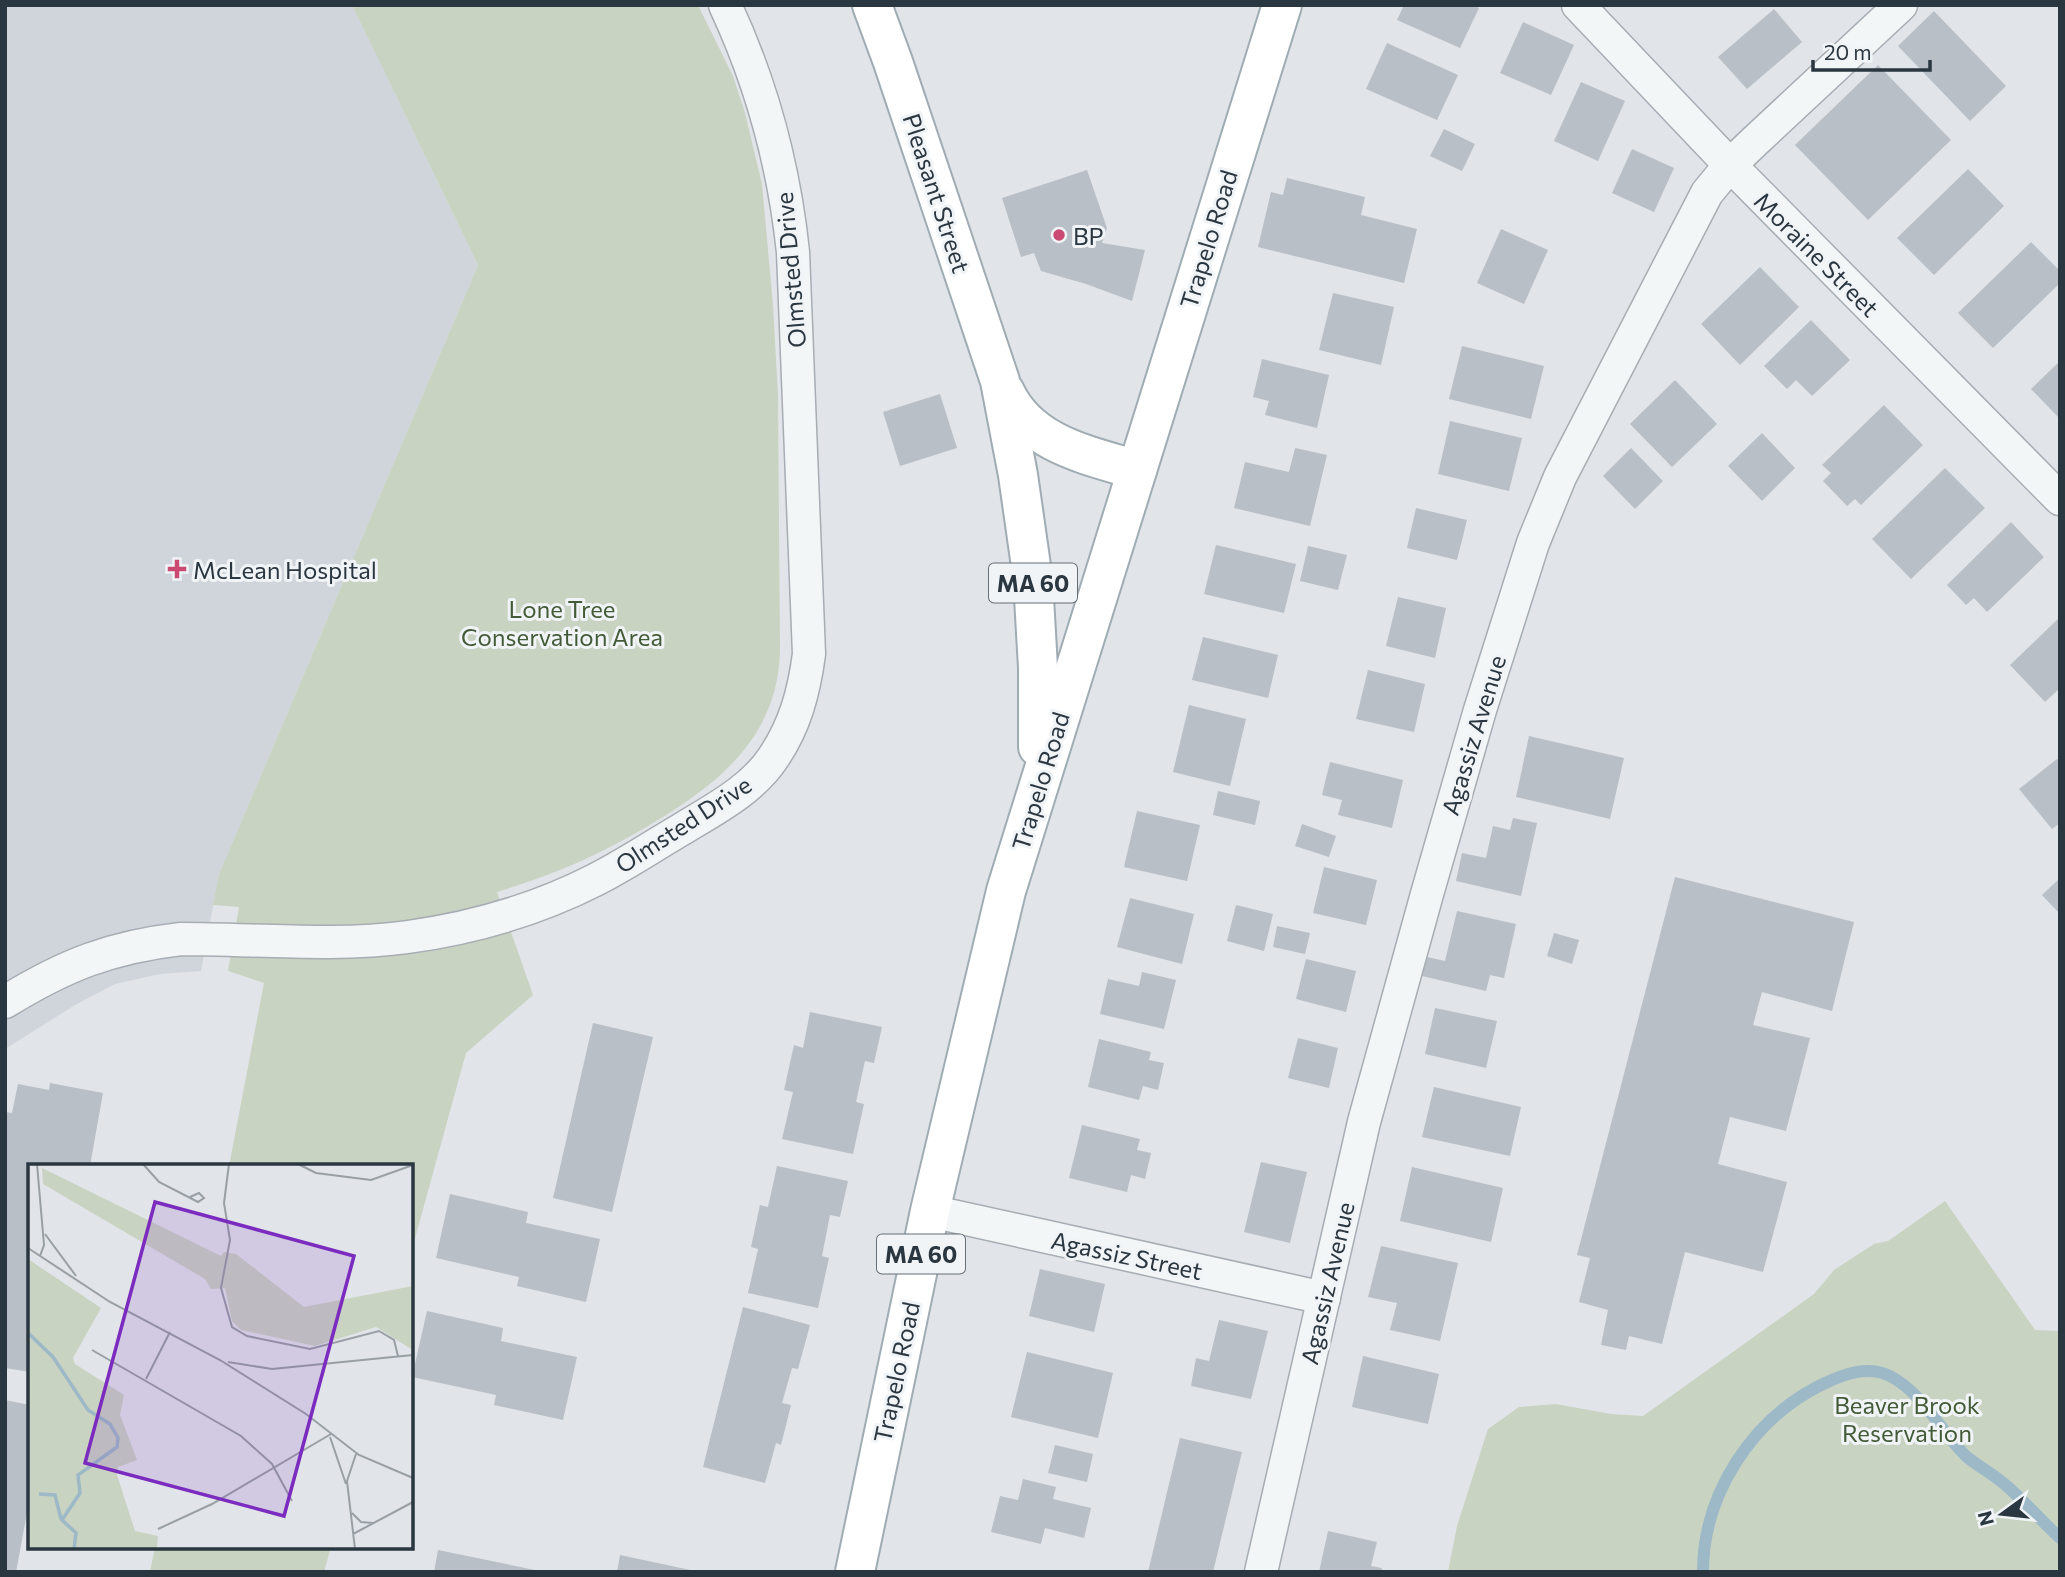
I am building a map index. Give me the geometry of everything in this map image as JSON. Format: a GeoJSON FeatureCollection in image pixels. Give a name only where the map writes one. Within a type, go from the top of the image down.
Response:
{"type":"FeatureCollection","features":[{"type":"Feature","properties":{"kind":"main road","name":"Pleasant Street"},"geometry":{"type":"LineString","coordinates":[[872,5],[1007,398],[1033,429],[1047,438],[1076,451],[1137,470]]}},
{"type":"Feature","properties":{"kind":"main road","name":"Trapelo Road"},"geometry":{"type":"LineString","coordinates":[[855,1572],[930,1211],[994,937],[1037,787],[1110,563],[1282,5]]}},
{"type":"Feature","properties":{"kind":"main road","name":"Pleasant Street"},"geometry":{"type":"LineString","coordinates":[[1000,381],[1018,475],[1037,622],[1037,787]]}},
{"type":"Feature","properties":{"kind":"street","name":"Olmsted Drive"},"geometry":{"type":"LineString","coordinates":[[5,1002],[77,962],[156,942],[181,939],[372,940],[441,931],[505,916],[566,893],[621,864],[720,806],[758,776],[772,760],[794,720],[801,699],[809,654],[793,252],[789,215],[775,144],[744,48],[725,5]]}},
{"type":"Feature","properties":{"kind":"street","name":"Moraine Street"},"geometry":{"type":"LineString","coordinates":[[1578,5],[1730,165],[2060,499]]}},
{"type":"Feature","properties":{"kind":"street","name":"Agassiz Avenue"},"geometry":{"type":"LineString","coordinates":[[1261,1572],[1364,1122],[1480,710],[1533,543],[1560,477],[1707,193],[1730,165],[1901,5]]}},
{"type":"Feature","properties":{"kind":"street","name":"Agassiz Street"},"geometry":{"type":"LineString","coordinates":[[930,1211],[1324,1298]]}},
{"type":"Feature","properties":{"kind":"shaded area","name":"McLean Hospital"},"geometry":{"type":"Polygon","coordinates":[[[5,5],[352,5],[478,265],[219,874],[201,971],[160,974],[115,984],[75,1005],[5,1049],[5,5]]]}},
{"type":"Feature","properties":{"kind":"green space","name":"Lone Tree Conservation Area"},"geometry":{"type":"Polygon","coordinates":[[[352,5],[698,5],[733,76],[762,184],[778,395],[780,651],[777,681],[769,708],[757,732],[741,754],[701,791],[678,808],[596,854],[558,871],[497,892],[533,995],[466,1053],[413,1246],[413,1164],[229,1164],[264,983],[228,971],[239,907],[213,905],[219,874],[478,265],[352,5]]]}},
{"type":"Feature","properties":{"kind":"green space","name":"Beaver Brook Reservation"},"geometry":{"type":"Polygon","coordinates":[[[1945,1201],[2035,1330],[2060,1331],[2060,1572],[1448,1572],[1457,1526],[1488,1429],[1519,1407],[1556,1404],[1611,1414],[1643,1416],[1814,1294],[1834,1270],[1874,1244],[1888,1241],[1945,1201]]]}},
{"type":"Feature","properties":{"kind":"green space"},"geometry":{"type":"Polygon","coordinates":[[[155,1549],[330,1549],[324,1572],[150,1572],[155,1549]]]}},
{"type":"Feature","properties":{"kind":"building"},"geometry":{"type":"Polygon","coordinates":[[[1404,5],[1473,5],[1479,8],[1460,48],[1397,20],[1404,5]]]}},
{"type":"Feature","properties":{"kind":"building"},"geometry":{"type":"Polygon","coordinates":[[[1774,9],[1802,42],[1747,89],[1718,57],[1774,9]]]}},
{"type":"Feature","properties":{"kind":"building"},"geometry":{"type":"Polygon","coordinates":[[[1934,11],[2006,86],[1970,121],[1898,46],[1934,11]]]}},
{"type":"Feature","properties":{"kind":"building"},"geometry":{"type":"Polygon","coordinates":[[[1523,22],[1574,45],[1551,95],[1500,73],[1523,22]]]}},
{"type":"Feature","properties":{"kind":"building"},"geometry":{"type":"Polygon","coordinates":[[[1387,43],[1458,75],[1437,120],[1366,89],[1387,43]]]}},
{"type":"Feature","properties":{"kind":"building"},"geometry":{"type":"Polygon","coordinates":[[[1878,65],[1951,140],[1868,220],[1795,145],[1878,65]]]}},
{"type":"Feature","properties":{"kind":"building"},"geometry":{"type":"Polygon","coordinates":[[[1581,82],[1625,101],[1598,161],[1554,141],[1581,82]]]}},
{"type":"Feature","properties":{"kind":"building"},"geometry":{"type":"Polygon","coordinates":[[[1444,129],[1475,144],[1462,171],[1430,156],[1444,129]]]}},
{"type":"Feature","properties":{"kind":"building"},"geometry":{"type":"Polygon","coordinates":[[[1632,149],[1674,168],[1654,212],[1612,193],[1632,149]]]}},
{"type":"Feature","properties":{"kind":"building"},"geometry":{"type":"Polygon","coordinates":[[[1968,169],[2004,206],[1934,275],[1897,238],[1968,169]]]}},
{"type":"Feature","properties":{"kind":"building","name":"BP"},"geometry":{"type":"Polygon","coordinates":[[[1087,170],[1107,228],[1102,243],[1145,250],[1132,301],[1041,271],[1034,253],[1021,257],[1002,198],[1087,170]]]}},
{"type":"Feature","properties":{"kind":"building"},"geometry":{"type":"Polygon","coordinates":[[[1287,178],[1365,197],[1361,215],[1417,229],[1404,283],[1258,247],[1271,192],[1283,195],[1287,178]]]}},
{"type":"Feature","properties":{"kind":"building"},"geometry":{"type":"Polygon","coordinates":[[[1501,229],[1548,250],[1524,304],[1477,283],[1501,229]]]}},
{"type":"Feature","properties":{"kind":"building"},"geometry":{"type":"Polygon","coordinates":[[[2031,242],[2060,271],[2060,283],[1993,348],[1958,313],[2031,242]]]}},
{"type":"Feature","properties":{"kind":"building"},"geometry":{"type":"Polygon","coordinates":[[[1760,267],[1799,307],[1740,365],[1701,324],[1760,267]]]}},
{"type":"Feature","properties":{"kind":"building"},"geometry":{"type":"Polygon","coordinates":[[[1333,293],[1394,307],[1381,365],[1319,350],[1333,293]]]}},
{"type":"Feature","properties":{"kind":"building"},"geometry":{"type":"Polygon","coordinates":[[[1811,320],[1850,360],[1812,396],[1796,380],[1787,389],[1764,366],[1811,320]]]}},
{"type":"Feature","properties":{"kind":"building"},"geometry":{"type":"Polygon","coordinates":[[[1462,346],[1544,366],[1531,419],[1449,399],[1462,346]]]}},
{"type":"Feature","properties":{"kind":"building"},"geometry":{"type":"Polygon","coordinates":[[[1262,359],[1329,375],[1317,428],[1265,415],[1269,401],[1253,397],[1262,359]]]}},
{"type":"Feature","properties":{"kind":"building"},"geometry":{"type":"Polygon","coordinates":[[[2060,361],[2060,419],[2031,389],[2060,361]]]}},
{"type":"Feature","properties":{"kind":"building"},"geometry":{"type":"Polygon","coordinates":[[[1675,380],[1717,424],[1672,467],[1630,424],[1675,380]]]}},
{"type":"Feature","properties":{"kind":"building"},"geometry":{"type":"Polygon","coordinates":[[[940,394],[957,448],[900,466],[883,412],[940,394]]]}},
{"type":"Feature","properties":{"kind":"building"},"geometry":{"type":"Polygon","coordinates":[[[1884,405],[1923,445],[1861,505],[1855,499],[1847,506],[1823,481],[1831,473],[1822,465],[1884,405]]]}},
{"type":"Feature","properties":{"kind":"building"},"geometry":{"type":"Polygon","coordinates":[[[1450,421],[1522,438],[1509,491],[1438,474],[1450,421]]]}},
{"type":"Feature","properties":{"kind":"building"},"geometry":{"type":"Polygon","coordinates":[[[1762,433],[1795,468],[1762,501],[1728,466],[1762,433]]]}},
{"type":"Feature","properties":{"kind":"building"},"geometry":{"type":"Polygon","coordinates":[[[1295,448],[1327,455],[1310,526],[1234,508],[1245,462],[1289,472],[1295,448]]]}},
{"type":"Feature","properties":{"kind":"building"},"geometry":{"type":"Polygon","coordinates":[[[1631,448],[1663,481],[1635,509],[1603,476],[1631,448]]]}},
{"type":"Feature","properties":{"kind":"building"},"geometry":{"type":"Polygon","coordinates":[[[1945,468],[1985,508],[1911,579],[1872,539],[1945,468]]]}},
{"type":"Feature","properties":{"kind":"building"},"geometry":{"type":"Polygon","coordinates":[[[1416,508],[1467,520],[1457,560],[1407,548],[1416,508]]]}},
{"type":"Feature","properties":{"kind":"building"},"geometry":{"type":"Polygon","coordinates":[[[2011,522],[2044,557],[1987,612],[1974,598],[1966,605],[1947,585],[2011,522]]]}},
{"type":"Feature","properties":{"kind":"building"},"geometry":{"type":"Polygon","coordinates":[[[1216,545],[1296,564],[1284,613],[1204,594],[1216,545]]]}},
{"type":"Feature","properties":{"kind":"building"},"geometry":{"type":"Polygon","coordinates":[[[1308,546],[1347,555],[1338,590],[1300,581],[1308,546]]]}},
{"type":"Feature","properties":{"kind":"building"},"geometry":{"type":"Polygon","coordinates":[[[1398,597],[1446,608],[1435,658],[1386,646],[1398,597]]]}},
{"type":"Feature","properties":{"kind":"building"},"geometry":{"type":"Polygon","coordinates":[[[2060,617],[2060,688],[2045,702],[2010,665],[2060,617]]]}},
{"type":"Feature","properties":{"kind":"building"},"geometry":{"type":"Polygon","coordinates":[[[1203,637],[1278,655],[1268,698],[1192,680],[1203,637]]]}},
{"type":"Feature","properties":{"kind":"building"},"geometry":{"type":"Polygon","coordinates":[[[1368,670],[1425,684],[1414,732],[1356,719],[1368,670]]]}},
{"type":"Feature","properties":{"kind":"building"},"geometry":{"type":"Polygon","coordinates":[[[1189,705],[1246,719],[1230,786],[1173,772],[1189,705]]]}},
{"type":"Feature","properties":{"kind":"building"},"geometry":{"type":"Polygon","coordinates":[[[1529,736],[1624,758],[1610,819],[1516,797],[1529,736]]]}},
{"type":"Feature","properties":{"kind":"building"},"geometry":{"type":"Polygon","coordinates":[[[2057,759],[2060,762],[2060,823],[2052,829],[2019,789],[2057,759]]]}},
{"type":"Feature","properties":{"kind":"building"},"geometry":{"type":"Polygon","coordinates":[[[1330,762],[1403,780],[1392,828],[1338,815],[1342,800],[1322,795],[1330,762]]]}},
{"type":"Feature","properties":{"kind":"building"},"geometry":{"type":"Polygon","coordinates":[[[1218,791],[1260,801],[1255,825],[1213,815],[1218,791]]]}},
{"type":"Feature","properties":{"kind":"building"},"geometry":{"type":"Polygon","coordinates":[[[1137,811],[1200,825],[1187,881],[1124,867],[1137,811]]]}},
{"type":"Feature","properties":{"kind":"building"},"geometry":{"type":"Polygon","coordinates":[[[1513,818],[1537,823],[1521,896],[1456,881],[1462,853],[1486,858],[1493,826],[1510,830],[1513,818]]]}},
{"type":"Feature","properties":{"kind":"building"},"geometry":{"type":"Polygon","coordinates":[[[1302,824],[1336,836],[1329,857],[1295,846],[1302,824]]]}},
{"type":"Feature","properties":{"kind":"building"},"geometry":{"type":"Polygon","coordinates":[[[1324,867],[1377,880],[1366,925],[1313,913],[1324,867]]]}},
{"type":"Feature","properties":{"kind":"building"},"geometry":{"type":"Polygon","coordinates":[[[1675,877],[1854,922],[1832,1011],[1762,992],[1753,1025],[1810,1038],[1786,1131],[1730,1117],[1718,1164],[1787,1182],[1763,1272],[1685,1252],[1662,1344],[1629,1336],[1626,1350],[1601,1345],[1608,1310],[1579,1302],[1590,1258],[1577,1255],[1675,877]]]}},
{"type":"Feature","properties":{"kind":"building"},"geometry":{"type":"Polygon","coordinates":[[[2060,878],[2060,914],[2042,895],[2060,878]]]}},
{"type":"Feature","properties":{"kind":"building"},"geometry":{"type":"Polygon","coordinates":[[[1130,898],[1194,914],[1182,964],[1117,947],[1130,898]]]}},
{"type":"Feature","properties":{"kind":"building"},"geometry":{"type":"Polygon","coordinates":[[[1236,905],[1273,914],[1264,951],[1227,941],[1236,905]]]}},
{"type":"Feature","properties":{"kind":"building"},"geometry":{"type":"Polygon","coordinates":[[[1457,911],[1516,924],[1504,978],[1490,975],[1486,991],[1422,976],[1427,957],[1445,961],[1457,911]]]}},
{"type":"Feature","properties":{"kind":"building"},"geometry":{"type":"Polygon","coordinates":[[[1277,926],[1310,933],[1305,954],[1273,947],[1277,926]]]}},
{"type":"Feature","properties":{"kind":"building"},"geometry":{"type":"Polygon","coordinates":[[[1554,933],[1579,940],[1572,964],[1547,956],[1554,933]]]}},
{"type":"Feature","properties":{"kind":"building"},"geometry":{"type":"Polygon","coordinates":[[[1306,959],[1356,971],[1346,1012],[1296,999],[1306,959]]]}},
{"type":"Feature","properties":{"kind":"building"},"geometry":{"type":"Polygon","coordinates":[[[1142,972],[1176,980],[1164,1029],[1100,1014],[1108,979],[1139,986],[1142,972]]]}},
{"type":"Feature","properties":{"kind":"building"},"geometry":{"type":"Polygon","coordinates":[[[1435,1008],[1497,1021],[1486,1068],[1425,1054],[1435,1008]]]}},
{"type":"Feature","properties":{"kind":"building"},"geometry":{"type":"Polygon","coordinates":[[[810,1012],[882,1027],[874,1063],[865,1061],[856,1102],[864,1104],[853,1154],[782,1139],[793,1092],[784,1090],[794,1045],[803,1048],[810,1012]]]}},
{"type":"Feature","properties":{"kind":"building"},"geometry":{"type":"Polygon","coordinates":[[[593,1023],[653,1037],[612,1212],[553,1198],[593,1023]]]}},
{"type":"Feature","properties":{"kind":"building"},"geometry":{"type":"Polygon","coordinates":[[[1298,1038],[1338,1048],[1329,1088],[1288,1078],[1298,1038]]]}},
{"type":"Feature","properties":{"kind":"building"},"geometry":{"type":"Polygon","coordinates":[[[1099,1039],[1151,1052],[1149,1060],[1164,1063],[1158,1090],[1143,1086],[1139,1100],[1088,1087],[1099,1039]]]}},
{"type":"Feature","properties":{"kind":"building"},"geometry":{"type":"Polygon","coordinates":[[[50,1083],[103,1093],[90,1164],[28,1164],[28,1372],[5,1368],[5,1112],[12,1113],[18,1084],[49,1090],[50,1083]]]}},
{"type":"Feature","properties":{"kind":"building"},"geometry":{"type":"Polygon","coordinates":[[[1434,1087],[1521,1107],[1510,1156],[1422,1137],[1434,1087]]]}},
{"type":"Feature","properties":{"kind":"building"},"geometry":{"type":"Polygon","coordinates":[[[1082,1125],[1140,1139],[1137,1150],[1151,1153],[1145,1179],[1131,1175],[1127,1192],[1069,1178],[1082,1125]]]}},
{"type":"Feature","properties":{"kind":"building"},"geometry":{"type":"Polygon","coordinates":[[[1261,1162],[1307,1172],[1290,1243],[1244,1232],[1261,1162]]]}},
{"type":"Feature","properties":{"kind":"building"},"geometry":{"type":"Polygon","coordinates":[[[777,1166],[848,1181],[840,1217],[830,1215],[822,1256],[829,1258],[818,1308],[748,1293],[758,1249],[751,1247],[760,1205],[768,1207],[777,1166]]]}},
{"type":"Feature","properties":{"kind":"building"},"geometry":{"type":"Polygon","coordinates":[[[1412,1167],[1503,1188],[1491,1242],[1400,1221],[1412,1167]]]}},
{"type":"Feature","properties":{"kind":"building"},"geometry":{"type":"Polygon","coordinates":[[[450,1194],[528,1212],[526,1223],[600,1239],[586,1302],[517,1286],[519,1277],[436,1258],[450,1194]]]}},
{"type":"Feature","properties":{"kind":"building"},"geometry":{"type":"Polygon","coordinates":[[[1381,1246],[1458,1263],[1440,1341],[1390,1330],[1397,1303],[1368,1297],[1381,1246]]]}},
{"type":"Feature","properties":{"kind":"building"},"geometry":{"type":"Polygon","coordinates":[[[1040,1269],[1105,1284],[1094,1332],[1029,1316],[1040,1269]]]}},
{"type":"Feature","properties":{"kind":"building"},"geometry":{"type":"Polygon","coordinates":[[[743,1307],[810,1325],[798,1369],[792,1368],[782,1403],[791,1405],[781,1445],[776,1443],[765,1483],[703,1467],[743,1307]]]}},
{"type":"Feature","properties":{"kind":"building"},"geometry":{"type":"Polygon","coordinates":[[[427,1311],[503,1328],[501,1341],[577,1357],[563,1420],[494,1405],[496,1395],[413,1377],[427,1311]]]}},
{"type":"Feature","properties":{"kind":"building"},"geometry":{"type":"Polygon","coordinates":[[[1219,1320],[1268,1331],[1251,1399],[1191,1386],[1196,1358],[1209,1361],[1219,1320]]]}},
{"type":"Feature","properties":{"kind":"building"},"geometry":{"type":"Polygon","coordinates":[[[1027,1352],[1113,1373],[1098,1438],[1011,1417],[1027,1352]]]}},
{"type":"Feature","properties":{"kind":"building"},"geometry":{"type":"Polygon","coordinates":[[[1363,1356],[1439,1374],[1428,1424],[1352,1407],[1363,1356]]]}},
{"type":"Feature","properties":{"kind":"building"},"geometry":{"type":"Polygon","coordinates":[[[5,1400],[28,1405],[28,1508],[16,1572],[5,1572],[5,1400]]]}},
{"type":"Feature","properties":{"kind":"building"},"geometry":{"type":"Polygon","coordinates":[[[1180,1438],[1242,1452],[1213,1572],[1148,1572],[1180,1438]]]}},
{"type":"Feature","properties":{"kind":"building"},"geometry":{"type":"Polygon","coordinates":[[[1055,1445],[1093,1454],[1087,1482],[1048,1473],[1055,1445]]]}},
{"type":"Feature","properties":{"kind":"building"},"geometry":{"type":"Polygon","coordinates":[[[1023,1479],[1056,1487],[1053,1499],[1091,1508],[1084,1538],[1045,1528],[1041,1544],[991,1532],[1000,1496],[1018,1500],[1023,1479]]]}},
{"type":"Feature","properties":{"kind":"building"},"geometry":{"type":"Polygon","coordinates":[[[1328,1531],[1377,1542],[1371,1566],[1382,1568],[1381,1572],[1319,1572],[1328,1531]]]}},
{"type":"Feature","properties":{"kind":"building"},"geometry":{"type":"Polygon","coordinates":[[[438,1550],[540,1571],[540,1572],[434,1572],[438,1550]]]}},
{"type":"Feature","properties":{"kind":"building"},"geometry":{"type":"Polygon","coordinates":[[[620,1555],[695,1571],[695,1572],[617,1572],[620,1555]]]}},
{"type":"Feature","properties":{"kind":"waterway"},"geometry":{"type":"LineString","coordinates":[[1703,1572],[1705,1543],[1712,1514],[1737,1461],[1754,1438],[1798,1399],[1831,1380],[1865,1371],[1882,1373],[1902,1383],[1967,1457],[2010,1489],[2060,1538]]}},
{"type":"Feature","properties":{"kind":"place","name":"BP"},"geometry":{"type":"Point","coordinates":[1059,235]}},
{"type":"Feature","properties":{"kind":"place","name":"McLean Hospital"},"geometry":{"type":"Point","coordinates":[177,569]}}]}
